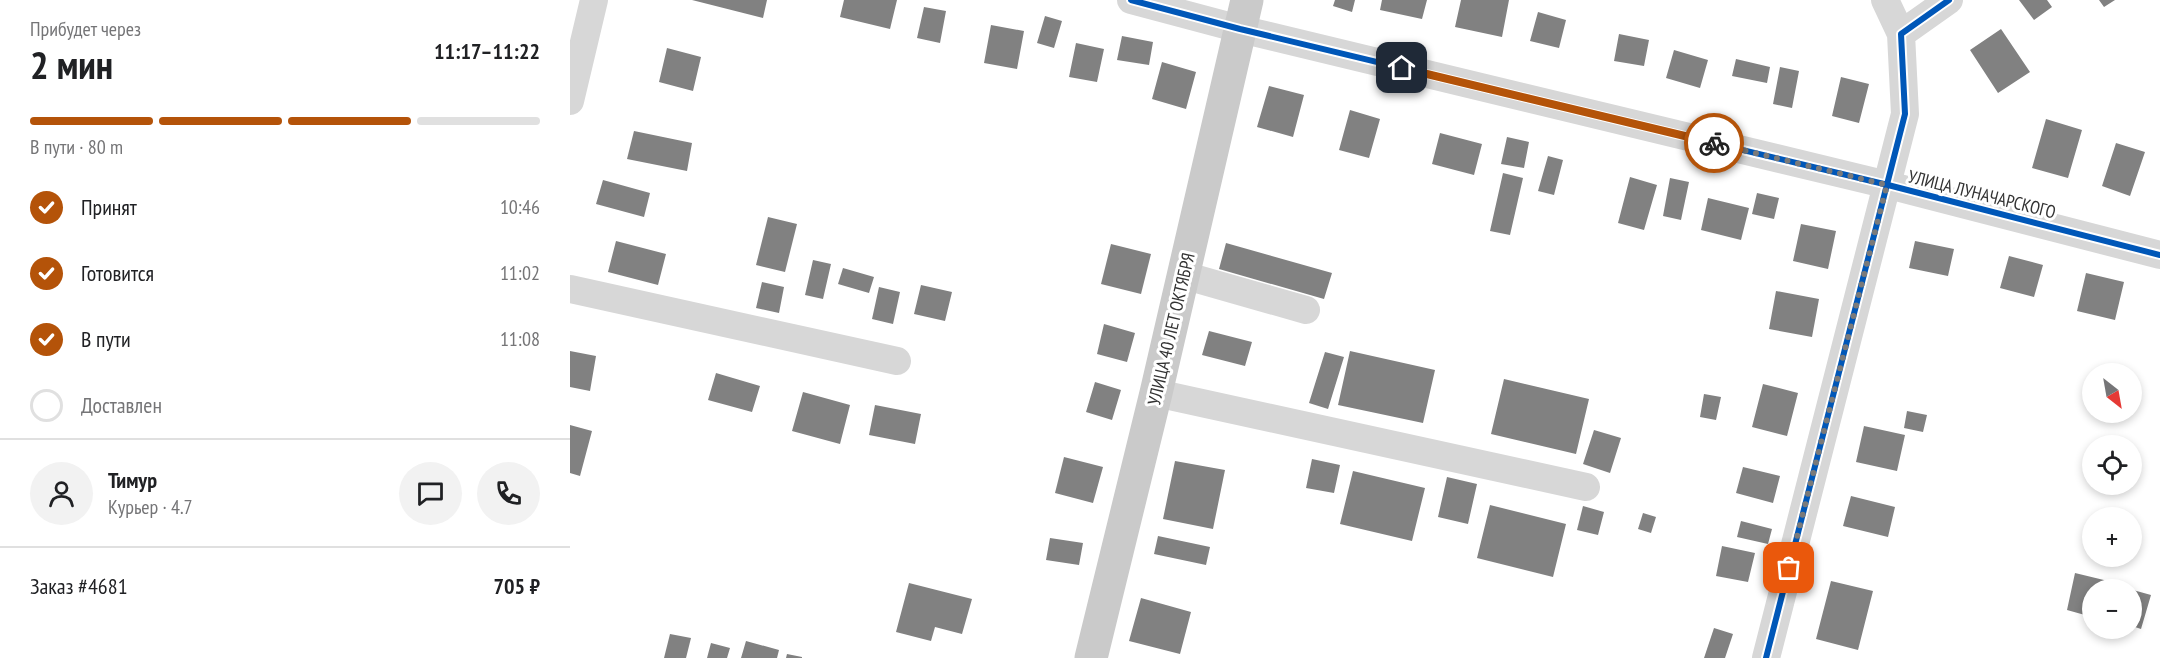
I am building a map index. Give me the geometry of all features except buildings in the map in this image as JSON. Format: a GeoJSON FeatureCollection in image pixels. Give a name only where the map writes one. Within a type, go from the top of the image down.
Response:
{"type":"FeatureCollection","features":[{"type":"Feature","properties":{"kind":"main road","name":"УЛИЦА 40 ЛЕТ ОКТЯБРЯ"},"geometry":{"type":"LineString","coordinates":[[1091,658],[1156,393],[1244,14]]}},
{"type":"Feature","properties":{"kind":"street"},"geometry":{"type":"LineString","coordinates":[[570,100],[594,0]]}},
{"type":"Feature","properties":{"kind":"street","name":"УЛИЦА ЛУНАЧАРСКОГО"},"geometry":{"type":"LineString","coordinates":[[1131,0],[1244,14],[2160,255]]}},
{"type":"Feature","properties":{"kind":"street"},"geometry":{"type":"LineString","coordinates":[[1766,658],[1905,114],[1901,34],[1885,0]]}},
{"type":"Feature","properties":{"kind":"street"},"geometry":{"type":"LineString","coordinates":[[1901,34],[1949,0]]}},
{"type":"Feature","properties":{"kind":"street"},"geometry":{"type":"LineString","coordinates":[[1183,275],[1306,310]]}},
{"type":"Feature","properties":{"kind":"street"},"geometry":{"type":"LineString","coordinates":[[570,289],[897,361]]}},
{"type":"Feature","properties":{"kind":"street"},"geometry":{"type":"LineString","coordinates":[[1156,393],[1586,487]]}},
{"type":"Feature","properties":{"kind":"cycle path"},"geometry":{"type":"LineString","coordinates":[[1131,0],[1240,29],[1888,185],[2160,255]]}},
{"type":"Feature","properties":{"kind":"cycle path"},"geometry":{"type":"LineString","coordinates":[[1766,658],[1905,114],[1901,34],[1949,0]]}},
{"type":"Feature","properties":{"kind":"way so far"},"geometry":{"type":"LineString","coordinates":[[1714,143],[1887,185],[1789,568]]}},
{"type":"Feature","properties":{"kind":"route"},"geometry":{"type":"LineString","coordinates":[[1402,68],[1714,143]]}}]}
